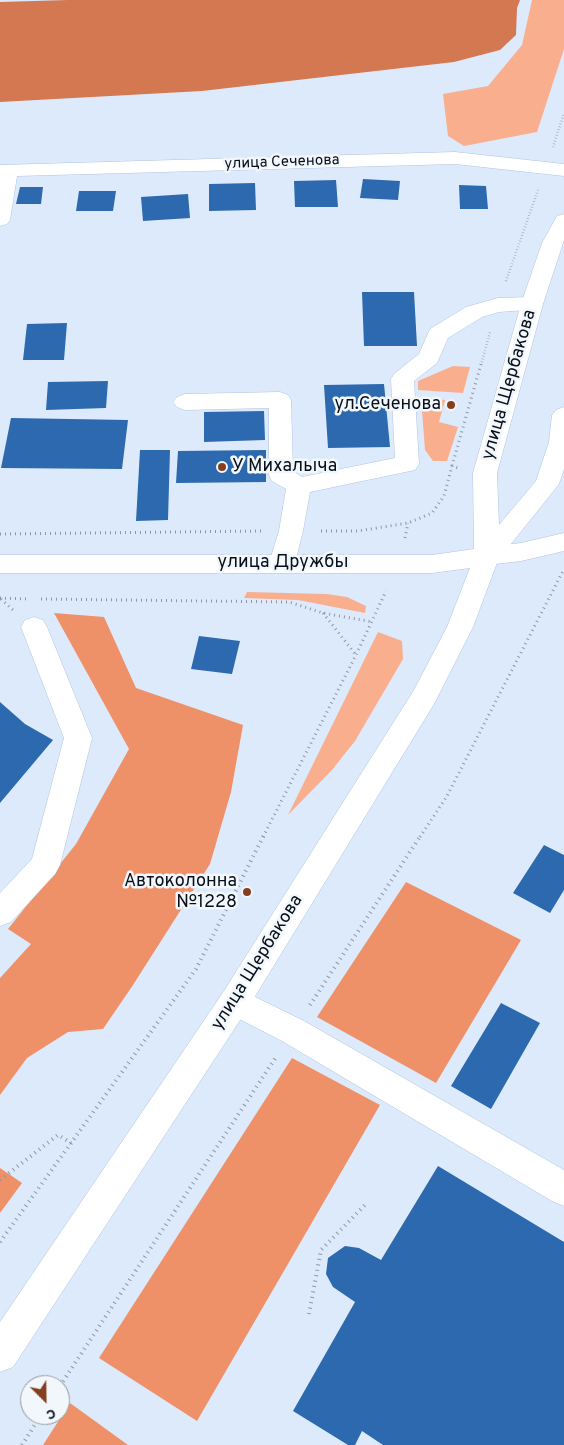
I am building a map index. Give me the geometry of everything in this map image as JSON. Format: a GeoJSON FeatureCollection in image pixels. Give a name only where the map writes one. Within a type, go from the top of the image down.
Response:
{"type":"FeatureCollection","features":[{"type":"Feature","properties":{"kind":"main road","name":"улица Сеченова"},"geometry":{"type":"LineString","coordinates":[[4,171],[455,158],[564,170]]}},
{"type":"Feature","properties":{"kind":"main road"},"geometry":{"type":"LineString","coordinates":[[0,220],[4,171]]}},
{"type":"Feature","properties":{"kind":"main road","name":"улица Щербакова"},"geometry":{"type":"LineString","coordinates":[[487,556],[485,473],[532,304],[552,243],[564,220]]}},
{"type":"Feature","properties":{"kind":"main road"},"geometry":{"type":"LineString","coordinates":[[185,402],[280,400],[280,475],[299,486],[407,464],[402,379],[429,358],[438,334],[474,312],[498,305],[532,304]]}},
{"type":"Feature","properties":{"kind":"main road","name":"улица Щербакова"},"geometry":{"type":"LineString","coordinates":[[0,1354],[235,1001],[424,697],[460,628],[487,556],[547,484],[562,443],[564,414]]}},
{"type":"Feature","properties":{"kind":"main road"},"geometry":{"type":"LineString","coordinates":[[282,563],[291,531],[299,486]]}},
{"type":"Feature","properties":{"kind":"main road","name":"улица Дружбы"},"geometry":{"type":"LineString","coordinates":[[0,564],[432,564],[521,552],[564,542]]}},
{"type":"Feature","properties":{"kind":"main road"},"geometry":{"type":"LineString","coordinates":[[0,913],[44,865],[78,738],[34,627]]}},
{"type":"Feature","properties":{"kind":"main road"},"geometry":{"type":"LineString","coordinates":[[235,1001],[293,1031],[564,1189]]}},
{"type":"Feature","properties":{"kind":"path"},"geometry":{"type":"LineString","coordinates":[[0,1242],[196,969],[373,622],[398,564],[408,523]]}},
{"type":"Feature","properties":{"kind":"path"},"geometry":{"type":"LineString","coordinates":[[67,1375],[446,796],[564,569]]}},
{"type":"Feature","properties":{"kind":"path"},"geometry":{"type":"LineString","coordinates":[[0,598],[288,602],[323,613],[373,622]]}},
{"type":"Feature","properties":{"kind":"path"},"geometry":{"type":"LineString","coordinates":[[323,613],[356,655]]}},
{"type":"Feature","properties":{"kind":"path"},"geometry":{"type":"LineString","coordinates":[[0,1180],[58,1135],[71,1144]]}},
{"type":"Feature","properties":{"kind":"path"},"geometry":{"type":"LineString","coordinates":[[309,1314],[321,1250],[365,1205]]}},
{"type":"Feature","properties":{"kind":"path"},"geometry":{"type":"LineString","coordinates":[[22,1445],[35,1425]]}},
{"type":"Feature","properties":{"kind":"shaded area"},"geometry":{"type":"Polygon","coordinates":[[[68,0],[520,0],[517,8],[516,35],[500,50],[454,62],[202,91],[0,102],[0,2],[68,0]]]}},
{"type":"Feature","properties":{"kind":"shaded area"},"geometry":{"type":"Polygon","coordinates":[[[532,0],[564,0],[564,49],[537,132],[464,146],[448,136],[443,94],[488,86],[522,45],[532,0]]]}},
{"type":"Feature","properties":{"kind":"shaded area"},"geometry":{"type":"Polygon","coordinates":[[[453,366],[470,367],[463,393],[418,390],[418,381],[453,366]]]}},
{"type":"Feature","properties":{"kind":"shaded area"},"geometry":{"type":"Polygon","coordinates":[[[421,397],[445,400],[439,422],[458,427],[447,461],[433,461],[425,450],[421,397]]]}},
{"type":"Feature","properties":{"kind":"shaded area"},"geometry":{"type":"Polygon","coordinates":[[[247,592],[327,594],[347,597],[366,606],[365,613],[298,600],[244,598],[247,592]]]}},
{"type":"Feature","properties":{"kind":"shaded area"},"geometry":{"type":"Polygon","coordinates":[[[54,613],[104,617],[136,688],[243,725],[231,792],[210,864],[133,985],[103,1029],[68,1032],[27,1058],[0,1095],[0,978],[31,944],[8,929],[76,844],[129,749],[54,613]]]}},
{"type":"Feature","properties":{"kind":"shaded area"},"geometry":{"type":"Polygon","coordinates":[[[378,632],[402,641],[403,659],[355,741],[332,770],[288,815],[378,632]]]}},
{"type":"Feature","properties":{"kind":"shaded area"},"geometry":{"type":"Polygon","coordinates":[[[406,882],[521,940],[436,1083],[317,1017],[406,882]]]}},
{"type":"Feature","properties":{"kind":"shaded area"},"geometry":{"type":"Polygon","coordinates":[[[292,1058],[380,1105],[197,1421],[99,1358],[292,1058]]]}},
{"type":"Feature","properties":{"kind":"shaded area"},"geometry":{"type":"Polygon","coordinates":[[[0,1168],[22,1183],[0,1213],[0,1168]]]}},
{"type":"Feature","properties":{"kind":"shaded area"},"geometry":{"type":"Polygon","coordinates":[[[70,1403],[128,1445],[43,1445],[56,1425],[70,1425],[70,1403]]]}},
{"type":"Feature","properties":{"kind":"building"},"geometry":{"type":"Polygon","coordinates":[[[363,179],[400,181],[398,200],[360,198],[363,179]]]}},
{"type":"Feature","properties":{"kind":"building"},"geometry":{"type":"Polygon","coordinates":[[[336,180],[338,207],[295,207],[294,181],[336,180]]]}},
{"type":"Feature","properties":{"kind":"building"},"geometry":{"type":"Polygon","coordinates":[[[255,183],[256,210],[209,211],[209,184],[255,183]]]}},
{"type":"Feature","properties":{"kind":"building"},"geometry":{"type":"Polygon","coordinates":[[[459,185],[486,186],[488,209],[460,209],[459,185]]]}},
{"type":"Feature","properties":{"kind":"building"},"geometry":{"type":"Polygon","coordinates":[[[20,187],[43,187],[41,204],[16,204],[20,187]]]}},
{"type":"Feature","properties":{"kind":"building"},"geometry":{"type":"Polygon","coordinates":[[[79,191],[116,191],[113,211],[76,211],[79,191]]]}},
{"type":"Feature","properties":{"kind":"building"},"geometry":{"type":"Polygon","coordinates":[[[188,194],[190,218],[143,221],[141,197],[188,194]]]}},
{"type":"Feature","properties":{"kind":"building"},"geometry":{"type":"Polygon","coordinates":[[[362,292],[414,292],[417,346],[364,346],[362,292]]]}},
{"type":"Feature","properties":{"kind":"building"},"geometry":{"type":"Polygon","coordinates":[[[67,323],[64,360],[23,360],[27,324],[67,323]]]}},
{"type":"Feature","properties":{"kind":"building"},"geometry":{"type":"Polygon","coordinates":[[[108,381],[106,408],[46,410],[48,382],[108,381]]]}},
{"type":"Feature","properties":{"kind":"building"},"geometry":{"type":"Polygon","coordinates":[[[384,384],[390,447],[328,448],[324,385],[384,384]]]}},
{"type":"Feature","properties":{"kind":"building"},"geometry":{"type":"Polygon","coordinates":[[[264,411],[265,440],[204,442],[204,412],[264,411]]]}},
{"type":"Feature","properties":{"kind":"building"},"geometry":{"type":"Polygon","coordinates":[[[11,418],[128,420],[122,469],[1,468],[11,418]]]}},
{"type":"Feature","properties":{"kind":"building"},"geometry":{"type":"Polygon","coordinates":[[[140,450],[170,450],[168,520],[136,521],[140,450]]]}},
{"type":"Feature","properties":{"kind":"building","name":"У Михалыча"},"geometry":{"type":"Polygon","coordinates":[[[266,450],[266,482],[176,483],[178,451],[266,450]]]}},
{"type":"Feature","properties":{"kind":"building"},"geometry":{"type":"Polygon","coordinates":[[[199,636],[240,641],[232,674],[191,669],[199,636]]]}},
{"type":"Feature","properties":{"kind":"building"},"geometry":{"type":"Polygon","coordinates":[[[0,702],[25,724],[53,740],[0,803],[0,702]]]}},
{"type":"Feature","properties":{"kind":"building"},"geometry":{"type":"Polygon","coordinates":[[[544,845],[564,855],[564,890],[550,913],[513,893],[544,845]]]}},
{"type":"Feature","properties":{"kind":"building"},"geometry":{"type":"Polygon","coordinates":[[[501,1003],[540,1023],[491,1109],[451,1086],[501,1003]]]}},
{"type":"Feature","properties":{"kind":"building"},"geometry":{"type":"Polygon","coordinates":[[[438,1166],[564,1242],[564,1445],[383,1445],[362,1431],[355,1445],[348,1445],[293,1411],[355,1302],[333,1287],[326,1274],[328,1258],[345,1246],[359,1248],[381,1260],[438,1166]]]}},
{"type":"Feature","properties":{"kind":"place","name":"ул.Сеченова"},"geometry":{"type":"Point","coordinates":[451,405]}},
{"type":"Feature","properties":{"kind":"place","name":"У Михалыча"},"geometry":{"type":"Point","coordinates":[222,467]}},
{"type":"Feature","properties":{"kind":"place","name":"Автоколонна №1228"},"geometry":{"type":"Point","coordinates":[247,892]}}]}
